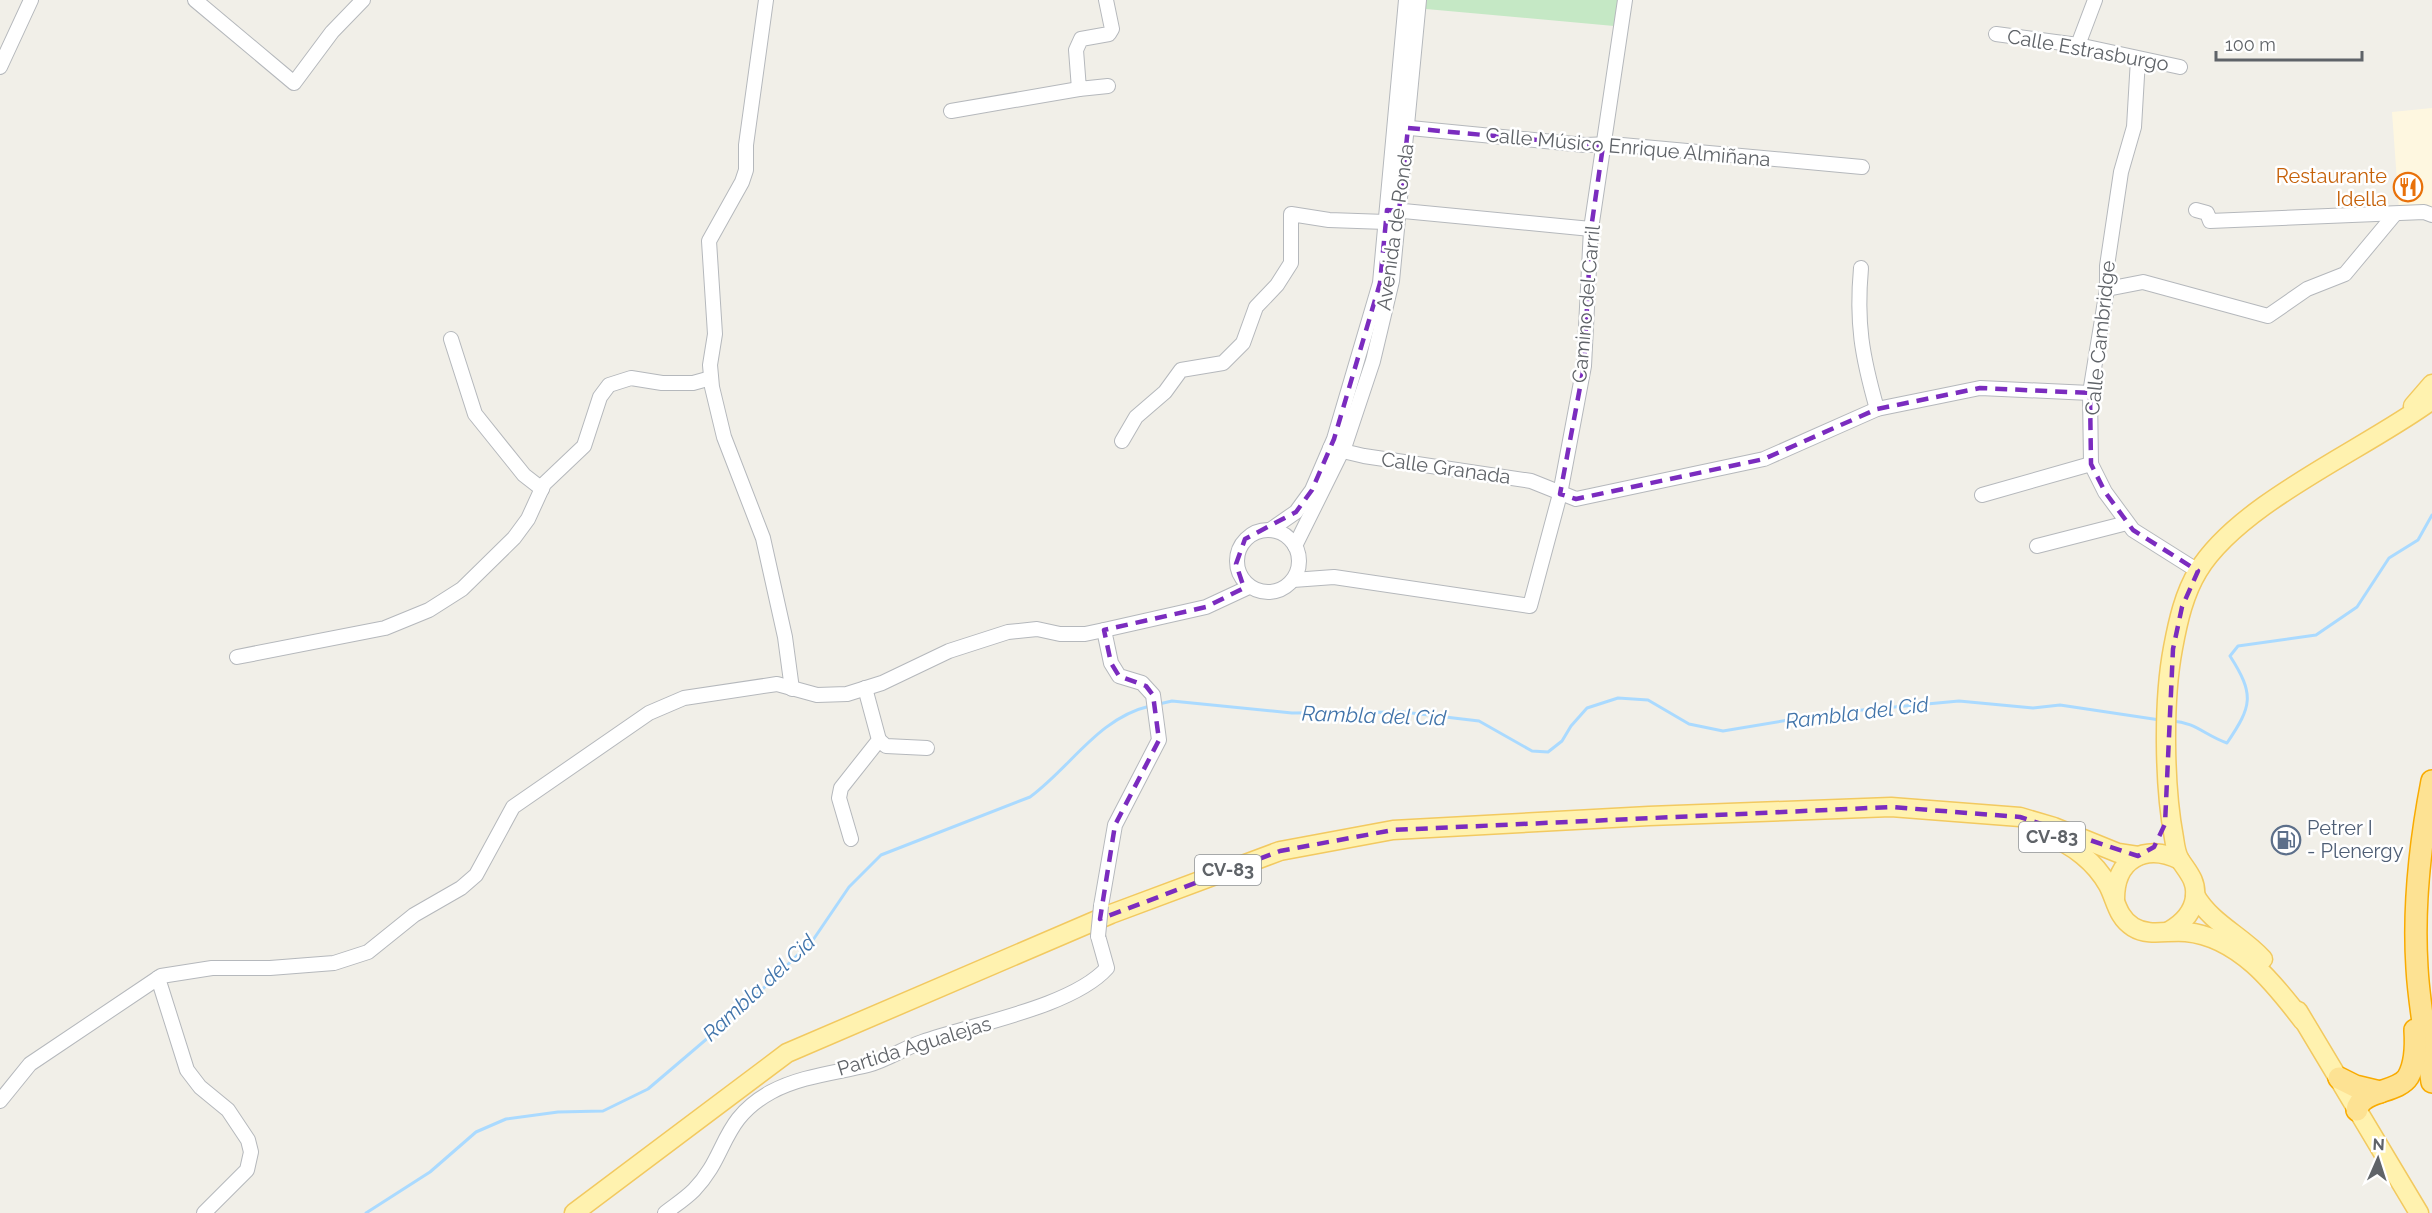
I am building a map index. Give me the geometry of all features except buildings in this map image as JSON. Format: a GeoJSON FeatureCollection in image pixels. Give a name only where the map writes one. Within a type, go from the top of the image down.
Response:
{"type":"FeatureCollection","features":[{"type":"Feature","properties":{"kind":"highway"},"geometry":{"type":"LineString","coordinates":[[2357,1110],[2364,1100],[2397,1086],[2407,1079],[2412,1068],[2415,1054],[2418,876],[2422,832],[2432,781]]}},
{"type":"Feature","properties":{"kind":"highway"},"geometry":{"type":"LineString","coordinates":[[2417,969],[2432,1082]]}},
{"type":"Feature","properties":{"kind":"highway"},"geometry":{"type":"LineString","coordinates":[[2339,1078],[2355,1086],[2380,1092]]}},
{"type":"Feature","properties":{"kind":"main road"},"geometry":{"type":"LineString","coordinates":[[2389,428],[2432,384]]}},
{"type":"Feature","properties":{"kind":"main road"},"geometry":{"type":"LineString","coordinates":[[2180,861],[2173,835],[2167,770],[2168,687],[2182,607],[2198,571],[2216,547],[2246,521],[2432,400]]}},
{"type":"Feature","properties":{"kind":"main road"},"geometry":{"type":"LineString","coordinates":[[2115,899],[2115,886],[2119,874],[2127,863],[2143,854],[2161,834],[2169,795]]}},
{"type":"Feature","properties":{"kind":"main road","name":"CV-83"},"geometry":{"type":"LineString","coordinates":[[574,1213],[787,1053],[1111,914],[1280,851],[1393,830],[1649,816],[1891,807],[1966,811],[2020,817],[2054,827],[2118,853],[2168,855],[2180,861],[2191,874],[2195,895],[2212,918],[2246,943],[2272,969],[2418,1213]]}},
{"type":"Feature","properties":{"kind":"main road","name":"CV-83"},"geometry":{"type":"LineString","coordinates":[[1966,811],[2066,843],[2089,860],[2107,884],[2118,911],[2134,928],[2157,933],[2188,932],[2216,939],[2240,954],[2266,976],[2303,1021]]}},
{"type":"Feature","properties":{"kind":"main road"},"geometry":{"type":"LineString","coordinates":[[2169,931],[2188,917],[2195,895]]}},
{"type":"Feature","properties":{"kind":"street"},"geometry":{"type":"LineString","coordinates":[[0,67],[32,0]]}},
{"type":"Feature","properties":{"kind":"street"},"geometry":{"type":"LineString","coordinates":[[195,0],[294,83],[332,32],[363,0]]}},
{"type":"Feature","properties":{"kind":"street"},"geometry":{"type":"LineString","coordinates":[[766,0],[746,145],[746,170],[742,182],[709,240],[715,334],[710,364],[724,437],[763,538],[785,637],[792,689]]}},
{"type":"Feature","properties":{"kind":"street"},"geometry":{"type":"LineString","coordinates":[[1079,89],[1078,44],[1081,39],[1109,34],[1112,29],[1106,0]]}},
{"type":"Feature","properties":{"kind":"street","name":"Avenida de Ronda"},"geometry":{"type":"LineString","coordinates":[[1402,128],[1406,0]]}},
{"type":"Feature","properties":{"kind":"street","name":"Avenida de Ronda"},"geometry":{"type":"LineString","coordinates":[[1297,552],[1336,449],[1373,361],[1392,281],[1391,214],[1419,0]]}},
{"type":"Feature","properties":{"kind":"street","name":"Camino del Carril"},"geometry":{"type":"LineString","coordinates":[[1334,577],[1530,606],[1560,494],[1584,366],[1591,229],[1625,0]]}},
{"type":"Feature","properties":{"kind":"street"},"geometry":{"type":"LineString","coordinates":[[2078,45],[2095,0]]}},
{"type":"Feature","properties":{"kind":"street","name":"Calle Estrasburgo"},"geometry":{"type":"LineString","coordinates":[[1996,34],[2078,45],[2180,67]]}},
{"type":"Feature","properties":{"kind":"street","name":"Calle Cambridge"},"geometry":{"type":"LineString","coordinates":[[2138,59],[2134,127],[2121,172],[2107,289],[2090,393],[2091,464],[2105,492],[2127,523],[2142,538],[2198,571]]}},
{"type":"Feature","properties":{"kind":"street"},"geometry":{"type":"LineString","coordinates":[[951,111],[1107,86]]}},
{"type":"Feature","properties":{"kind":"street","name":"Calle Músico Enrique Almiñana"},"geometry":{"type":"LineString","coordinates":[[1402,128],[1862,167]]}},
{"type":"Feature","properties":{"kind":"street"},"geometry":{"type":"LineString","coordinates":[[2196,210],[2207,213],[2210,221],[2395,214],[2432,215]]}},
{"type":"Feature","properties":{"kind":"street"},"geometry":{"type":"LineString","coordinates":[[1122,441],[1137,417],[1165,392],[1181,370],[1223,363],[1234,355],[1243,343],[1256,307],[1277,285],[1291,263],[1291,214],[1329,220],[1391,214],[1591,229]]}},
{"type":"Feature","properties":{"kind":"street"},"geometry":{"type":"LineString","coordinates":[[2107,289],[2143,282],[2268,316],[2307,289],[2345,274],[2395,214]]}},
{"type":"Feature","properties":{"kind":"street"},"geometry":{"type":"LineString","coordinates":[[1861,267],[1858,301],[1862,357],[1877,409]]}},
{"type":"Feature","properties":{"kind":"street"},"geometry":{"type":"LineString","coordinates":[[451,339],[475,414],[524,475],[542,489]]}},
{"type":"Feature","properties":{"kind":"street"},"geometry":{"type":"LineString","coordinates":[[237,657],[385,628],[429,610],[462,589],[514,538],[528,519],[544,484],[584,446],[600,397],[609,385],[631,378],[662,383],[693,383],[711,378]]}},
{"type":"Feature","properties":{"kind":"street","name":"Calle Granada"},"geometry":{"type":"LineString","coordinates":[[1336,449],[1531,481],[1576,499],[1764,459],[1877,409],[1980,388],[2090,393]]}},
{"type":"Feature","properties":{"kind":"street","name":"Avenida de Ronda"},"geometry":{"type":"LineString","coordinates":[[1270,530],[1296,512],[1336,449]]}},
{"type":"Feature","properties":{"kind":"street"},"geometry":{"type":"LineString","coordinates":[[1982,495],[2091,464]]}},
{"type":"Feature","properties":{"kind":"street"},"geometry":{"type":"LineString","coordinates":[[2037,546],[2127,523]]}},
{"type":"Feature","properties":{"kind":"street"},"geometry":{"type":"LineString","coordinates":[[1297,552],[1293,580],[1286,587],[1268,593],[1245,582],[1236,564],[1238,550],[1251,535],[1270,530],[1285,534],[1309,568],[1334,577]]}},
{"type":"Feature","properties":{"kind":"street"},"geometry":{"type":"LineString","coordinates":[[1293,580],[1334,577]]}},
{"type":"Feature","properties":{"kind":"street"},"geometry":{"type":"LineString","coordinates":[[0,1101],[30,1065],[158,978],[212,968],[270,968],[334,963],[368,952],[414,915],[461,888],[476,875],[513,807],[649,713],[684,698],[777,684],[817,695],[847,694],[949,651],[1008,632],[1037,629],[1060,634],[1085,634],[1104,630],[1221,602],[1245,582]]}},
{"type":"Feature","properties":{"kind":"street","name":"Partida Agualejas"},"geometry":{"type":"LineString","coordinates":[[665,1213],[694,1190],[710,1168],[731,1126],[759,1100],[787,1084],[870,1064],[920,1042],[1007,1018],[1054,1000],[1098,978],[1107,968],[1098,936],[1115,825],[1159,740],[1152,696],[1142,683],[1119,676],[1108,655],[1104,630]]}},
{"type":"Feature","properties":{"kind":"street"},"geometry":{"type":"LineString","coordinates":[[865,688],[879,740],[886,746],[927,748]]}},
{"type":"Feature","properties":{"kind":"street"},"geometry":{"type":"LineString","coordinates":[[851,840],[839,798],[841,788],[879,740]]}},
{"type":"Feature","properties":{"kind":"street"},"geometry":{"type":"LineString","coordinates":[[158,978],[188,1070],[200,1087],[228,1110],[248,1140],[251,1152],[246,1170],[204,1213]]}},
{"type":"Feature","properties":{"kind":"highlighted area"},"geometry":{"type":"Polygon","coordinates":[[[1408,128],[1603,146],[1591,229],[1584,366],[1560,494],[1576,499],[1764,459],[1877,409],[1980,388],[2090,393],[2091,464],[2105,492],[2133,530],[2198,571],[2182,607],[2173,649],[2165,824],[2154,847],[2138,856],[2020,817],[1891,807],[1393,830],[1280,851],[1100,919],[1115,825],[1159,740],[1153,695],[1146,686],[1119,676],[1111,663],[1104,630],[1206,607],[1244,588],[1236,564],[1245,539],[1296,512],[1312,490],[1334,439],[1380,283],[1387,210],[1399,211],[1408,128]]]}},
{"type":"Feature","properties":{"kind":"shaded area"},"geometry":{"type":"Polygon","coordinates":[[[2432,108],[2432,211],[2399,209],[2392,112],[2432,108]]]}},
{"type":"Feature","properties":{"kind":"green space"},"geometry":{"type":"Polygon","coordinates":[[[1426,0],[1618,0],[1614,26],[1426,9],[1426,0]]]}},
{"type":"Feature","properties":{"kind":"waterway","name":"Rambla del Cid"},"geometry":{"type":"LineString","coordinates":[[2172,721],[2187,724],[2227,743],[2246,709],[2247,691],[2244,681],[2230,656],[2238,646],[2316,635],[2357,607],[2389,558],[2418,540],[2432,515]]}},
{"type":"Feature","properties":{"kind":"waterway","name":"Rambla del Cid"},"geometry":{"type":"LineString","coordinates":[[1159,704],[1172,701],[1292,713],[1403,712],[1479,721],[1532,751],[1548,752],[1562,741],[1571,726],[1587,708],[1618,698],[1648,700],[1689,724],[1723,731],[1830,713],[1959,701],[2033,708],[2060,705],[2160,720]]}},
{"type":"Feature","properties":{"kind":"waterway","name":"Rambla del Cid"},"geometry":{"type":"LineString","coordinates":[[366,1213],[430,1172],[476,1132],[506,1119],[558,1112],[603,1111],[648,1089],[743,1008],[813,940],[849,887],[881,855],[1030,797],[1100,732],[1132,712],[1150,706]]}},
{"type":"Feature","properties":{"kind":"place","name":"Restaurante Idella"},"geometry":{"type":"Point","coordinates":[2408,187]}},
{"type":"Feature","properties":{"kind":"place","name":"Petrer I - Plenergy"},"geometry":{"type":"Point","coordinates":[2286,840]}}]}
